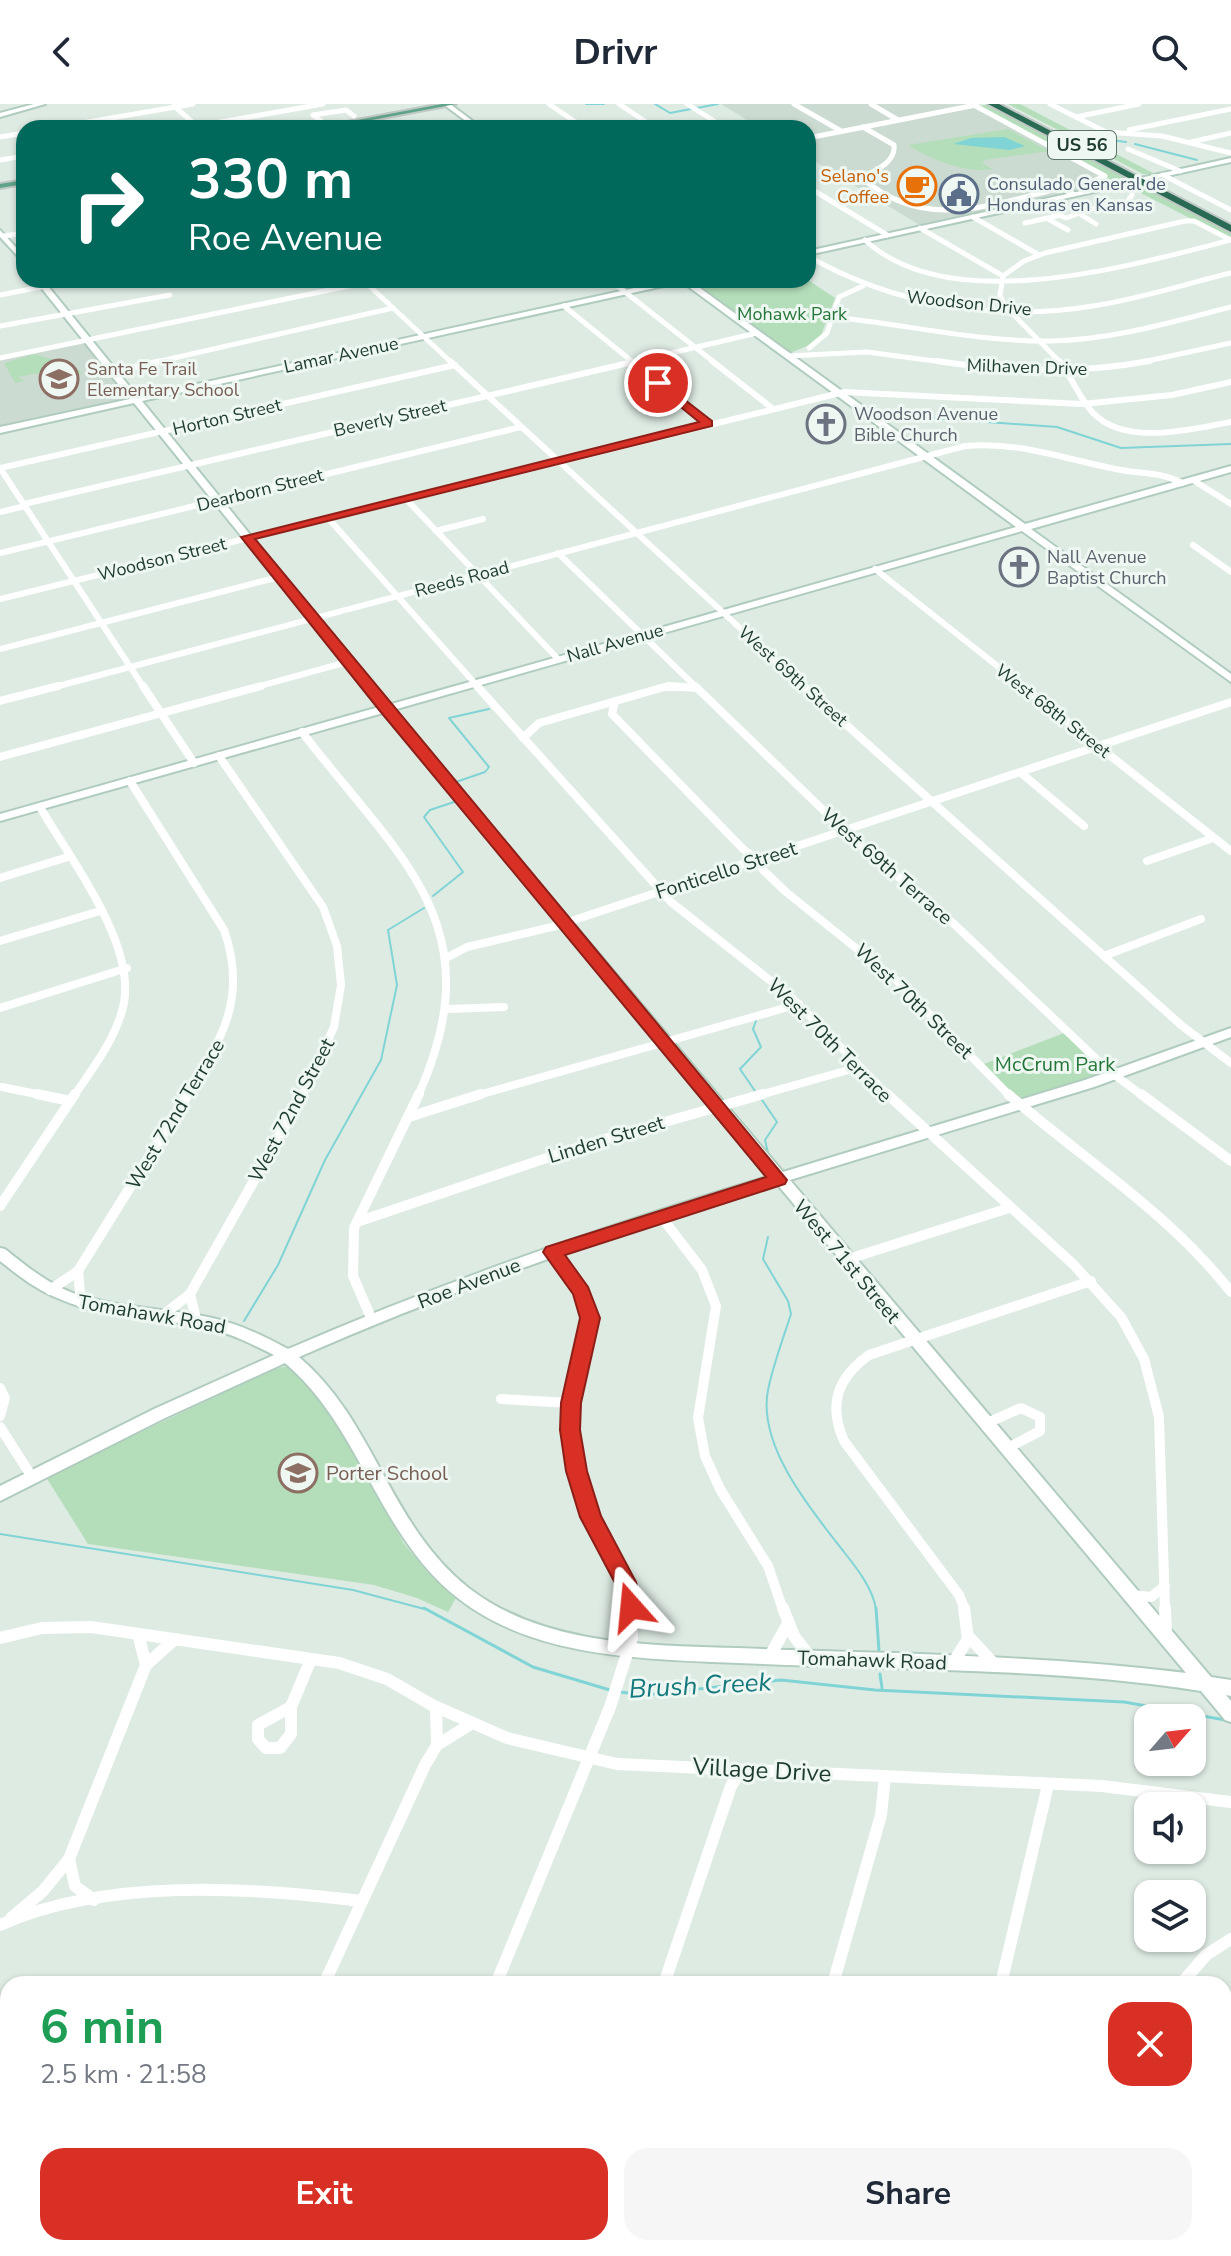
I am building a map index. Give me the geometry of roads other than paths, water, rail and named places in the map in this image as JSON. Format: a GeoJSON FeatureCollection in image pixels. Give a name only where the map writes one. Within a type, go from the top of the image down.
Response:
{"type":"FeatureCollection","features":[{"type":"Feature","properties":{"kind":"highway","name":"US 56"},"geometry":{"type":"LineString","coordinates":[[992,104],[1231,226]]}},
{"type":"Feature","properties":{"kind":"highway","name":"US 56"},"geometry":{"type":"LineString","coordinates":[[1002,104],[1142,180]]}},
{"type":"Feature","properties":{"kind":"main road"},"geometry":{"type":"LineString","coordinates":[[351,120],[449,104]]}},
{"type":"Feature","properties":{"kind":"street"},"geometry":{"type":"LineString","coordinates":[[0,115],[42,104]]}},
{"type":"Feature","properties":{"kind":"street"},"geometry":{"type":"LineString","coordinates":[[97,120],[193,104]]}},
{"type":"Feature","properties":{"kind":"street"},"geometry":{"type":"LineString","coordinates":[[235,120],[323,104]]}},
{"type":"Feature","properties":{"kind":"street"},"geometry":{"type":"LineString","coordinates":[[449,104],[469,120]]}},
{"type":"Feature","properties":{"kind":"street"},"geometry":{"type":"LineString","coordinates":[[549,104],[572,120]]}},
{"type":"Feature","properties":{"kind":"street"},"geometry":{"type":"LineString","coordinates":[[619,104],[643,120]]}},
{"type":"Feature","properties":{"kind":"street"},"geometry":{"type":"LineString","coordinates":[[687,104],[712,120]]}},
{"type":"Feature","properties":{"kind":"street"},"geometry":{"type":"LineString","coordinates":[[794,104],[841,131]]}},
{"type":"Feature","properties":{"kind":"street"},"geometry":{"type":"LineString","coordinates":[[871,104],[898,120]]}},
{"type":"Feature","properties":{"kind":"street"},"geometry":{"type":"LineString","coordinates":[[816,136],[975,104],[1105,176],[1083,185],[1088,191]]}},
{"type":"Feature","properties":{"kind":"street"},"geometry":{"type":"LineString","coordinates":[[1050,104],[1103,131],[1189,142],[1231,153]]}},
{"type":"Feature","properties":{"kind":"street"},"geometry":{"type":"LineString","coordinates":[[1075,117],[1139,104]]}},
{"type":"Feature","properties":{"kind":"street"},"geometry":{"type":"LineString","coordinates":[[174,106],[190,120]]}},
{"type":"Feature","properties":{"kind":"street"},"geometry":{"type":"LineString","coordinates":[[310,106],[319,114]]}},
{"type":"Feature","properties":{"kind":"street"},"geometry":{"type":"LineString","coordinates":[[1120,133],[1231,109]]}},
{"type":"Feature","properties":{"kind":"street"},"geometry":{"type":"LineString","coordinates":[[316,120],[313,115],[346,110],[354,116]]}},
{"type":"Feature","properties":{"kind":"street"},"geometry":{"type":"LineString","coordinates":[[863,127],[894,145],[895,152],[891,160],[862,178],[905,207],[953,211],[1061,188],[1073,194]]}},
{"type":"Feature","properties":{"kind":"street"},"geometry":{"type":"LineString","coordinates":[[1189,142],[1231,133]]}},
{"type":"Feature","properties":{"kind":"street"},"geometry":{"type":"LineString","coordinates":[[1128,149],[1180,171]]}},
{"type":"Feature","properties":{"kind":"street"},"geometry":{"type":"LineString","coordinates":[[816,252],[1229,162]]}},
{"type":"Feature","properties":{"kind":"street"},"geometry":{"type":"LineString","coordinates":[[1163,175],[1231,210]]}},
{"type":"Feature","properties":{"kind":"street"},"geometry":{"type":"LineString","coordinates":[[816,194],[887,235]]}},
{"type":"Feature","properties":{"kind":"street"},"geometry":{"type":"LineString","coordinates":[[1025,223],[1125,205],[1132,195]]}},
{"type":"Feature","properties":{"kind":"street"},"geometry":{"type":"LineString","coordinates":[[1016,197],[1057,216]]}},
{"type":"Feature","properties":{"kind":"street"},"geometry":{"type":"LineString","coordinates":[[1080,214],[1096,224]]}},
{"type":"Feature","properties":{"kind":"street"},"geometry":{"type":"LineString","coordinates":[[973,217],[1039,255]]}},
{"type":"Feature","properties":{"kind":"street"},"geometry":{"type":"LineString","coordinates":[[1048,219],[1068,230]]}},
{"type":"Feature","properties":{"kind":"street"},"geometry":{"type":"LineString","coordinates":[[1231,240],[1190,220],[1039,255],[1003,276],[1000,295],[1008,310],[1068,371],[1086,403],[1100,420],[1135,431],[1192,429],[1231,422]]}},
{"type":"Feature","properties":{"kind":"street"},"geometry":{"type":"LineString","coordinates":[[920,228],[1003,276]]}},
{"type":"Feature","properties":{"kind":"street"},"geometry":{"type":"LineString","coordinates":[[2,234],[16,251]]}},
{"type":"Feature","properties":{"kind":"street"},"geometry":{"type":"LineString","coordinates":[[865,240],[884,253],[915,267],[1001,283],[1057,281],[1231,240]]}},
{"type":"Feature","properties":{"kind":"street","name":"Woodson Drive"},"geometry":{"type":"LineString","coordinates":[[816,259],[864,286],[925,301],[1008,310],[1090,307],[1231,273]]}},
{"type":"Feature","properties":{"kind":"street"},"geometry":{"type":"LineString","coordinates":[[818,348],[839,297],[864,286]]}},
{"type":"Feature","properties":{"kind":"street"},"geometry":{"type":"LineString","coordinates":[[0,295],[24,288]]}},
{"type":"Feature","properties":{"kind":"street","name":"West 71st Street"},"geometry":{"type":"LineString","coordinates":[[46,288],[385,708],[845,1260],[1228,1710]]}},
{"type":"Feature","properties":{"kind":"street"},"geometry":{"type":"LineString","coordinates":[[0,358],[331,288]]}},
{"type":"Feature","properties":{"kind":"street","name":"West 69th Street"},"geometry":{"type":"LineString","coordinates":[[372,288],[722,613],[1104,956],[1203,1043],[1231,1063]]}},
{"type":"Feature","properties":{"kind":"street"},"geometry":{"type":"LineString","coordinates":[[619,288],[772,408]]}},
{"type":"Feature","properties":{"kind":"street","name":"Lamar Avenue"},"geometry":{"type":"LineString","coordinates":[[0,430],[647,288]]}},
{"type":"Feature","properties":{"kind":"street"},"geometry":{"type":"LineString","coordinates":[[694,288],[1231,679]]}},
{"type":"Feature","properties":{"kind":"street"},"geometry":{"type":"LineString","coordinates":[[0,326],[170,295]]}},
{"type":"Feature","properties":{"kind":"street"},"geometry":{"type":"LineString","coordinates":[[564,306],[708,424]]}},
{"type":"Feature","properties":{"kind":"street"},"geometry":{"type":"LineString","coordinates":[[832,317],[1041,341],[1118,335],[1231,307]]}},
{"type":"Feature","properties":{"kind":"street"},"geometry":{"type":"LineString","coordinates":[[113,372],[393,308]]}},
{"type":"Feature","properties":{"kind":"street","name":"Beverly Street"},"geometry":{"type":"LineString","coordinates":[[0,512],[757,333]]}},
{"type":"Feature","properties":{"kind":"street","name":"Milhaven Drive"},"geometry":{"type":"LineString","coordinates":[[787,356],[818,348],[877,352],[992,369],[1068,371],[1145,364],[1231,343]]}},
{"type":"Feature","properties":{"kind":"street","name":"Horton Street"},"geometry":{"type":"LineString","coordinates":[[0,469],[455,365]]}},
{"type":"Feature","properties":{"kind":"street","name":"Woodson Street"},"geometry":{"type":"LineString","coordinates":[[0,599],[837,393],[886,391],[1006,402],[1086,403],[1170,395],[1231,382]]}},
{"type":"Feature","properties":{"kind":"street","name":"Dearborn Street"},"geometry":{"type":"LineString","coordinates":[[0,553],[521,427]]}},
{"type":"Feature","properties":{"kind":"street","name":"Reeds Road"},"geometry":{"type":"LineString","coordinates":[[0,701],[977,444],[1022,444],[1114,468],[1171,476],[1182,483]]}},
{"type":"Feature","properties":{"kind":"street"},"geometry":{"type":"LineString","coordinates":[[0,469],[194,763]]}},
{"type":"Feature","properties":{"kind":"street","name":"Nall Avenue"},"geometry":{"type":"LineString","coordinates":[[2,815],[40,807],[1231,469]]}},
{"type":"Feature","properties":{"kind":"street"},"geometry":{"type":"LineString","coordinates":[[1193,480],[1231,504]]}},
{"type":"Feature","properties":{"kind":"street"},"geometry":{"type":"LineString","coordinates":[[405,498],[558,659]]}},
{"type":"Feature","properties":{"kind":"street","name":"West 70th Terrace"},"geometry":{"type":"LineString","coordinates":[[328,518],[682,913],[799,1004],[929,1136],[1091,1281],[1130,1332],[1156,1397],[1161,1431],[1166,1635]]}},
{"type":"Feature","properties":{"kind":"street"},"geometry":{"type":"LineString","coordinates":[[436,531],[483,519]]}},
{"type":"Feature","properties":{"kind":"street"},"geometry":{"type":"LineString","coordinates":[[1193,545],[1231,572]]}},
{"type":"Feature","properties":{"kind":"street","name":"West 69th Terrace"},"geometry":{"type":"LineString","coordinates":[[558,553],[845,831],[953,923],[1117,1076],[1231,1161]]}},
{"type":"Feature","properties":{"kind":"street","name":"West 68th Street"},"geometry":{"type":"LineString","coordinates":[[875,569],[1231,851]]}},
{"type":"Feature","properties":{"kind":"street"},"geometry":{"type":"LineString","coordinates":[[0,649],[279,577]]}},
{"type":"Feature","properties":{"kind":"street"},"geometry":{"type":"LineString","coordinates":[[0,757],[347,662]]}},
{"type":"Feature","properties":{"kind":"street"},"geometry":{"type":"LineString","coordinates":[[668,686],[678,678],[678,670]]}},
{"type":"Feature","properties":{"kind":"street"},"geometry":{"type":"LineString","coordinates":[[508,721],[539,723],[668,686],[697,688]]}},
{"type":"Feature","properties":{"kind":"street"},"geometry":{"type":"LineString","coordinates":[[592,708],[612,714],[615,701]]}},
{"type":"Feature","properties":{"kind":"street","name":"Fonticello Street"},"geometry":{"type":"LineString","coordinates":[[448,957],[467,947],[564,923],[1231,702]]}},
{"type":"Feature","properties":{"kind":"street","name":"West 70th Street"},"geometry":{"type":"LineString","coordinates":[[612,714],[744,850],[758,859],[759,865],[781,886],[893,977],[1025,1107],[1161,1217],[1207,1262],[1231,1292]]}},
{"type":"Feature","properties":{"kind":"street"},"geometry":{"type":"LineString","coordinates":[[523,738],[539,723]]}},
{"type":"Feature","properties":{"kind":"street"},"geometry":{"type":"LineString","coordinates":[[302,732],[418,884],[448,957],[448,1009],[441,1044],[357,1222],[349,1252],[351,1273],[372,1320]]}},
{"type":"Feature","properties":{"kind":"street","name":"West 72nd Street"},"geometry":{"type":"LineString","coordinates":[[163,1315],[190,1294],[316,1071],[334,1027],[341,985],[337,946],[323,907],[219,756]]}},
{"type":"Feature","properties":{"kind":"street"},"geometry":{"type":"LineString","coordinates":[[1020,772],[1084,826]]}},
{"type":"Feature","properties":{"kind":"street","name":"West 72nd Terrace"},"geometry":{"type":"LineString","coordinates":[[49,1291],[78,1271],[220,1042],[232,1005],[235,982],[231,950],[224,930],[130,781]]}},
{"type":"Feature","properties":{"kind":"street"},"geometry":{"type":"LineString","coordinates":[[0,1206],[113,1036],[126,1002],[127,968],[118,942],[40,807]]}},
{"type":"Feature","properties":{"kind":"street"},"geometry":{"type":"LineString","coordinates":[[1147,861],[1213,838]]}},
{"type":"Feature","properties":{"kind":"street"},"geometry":{"type":"LineString","coordinates":[[0,878],[68,857]]}},
{"type":"Feature","properties":{"kind":"street"},"geometry":{"type":"LineString","coordinates":[[0,941],[100,911]]}},
{"type":"Feature","properties":{"kind":"street"},"geometry":{"type":"LineString","coordinates":[[1104,956],[1201,919]]}},
{"type":"Feature","properties":{"kind":"street"},"geometry":{"type":"LineString","coordinates":[[444,942],[467,947]]}},
{"type":"Feature","properties":{"kind":"street"},"geometry":{"type":"LineString","coordinates":[[0,1008],[127,968]]}},
{"type":"Feature","properties":{"kind":"street"},"geometry":{"type":"LineString","coordinates":[[104,976],[128,980]]}},
{"type":"Feature","properties":{"kind":"street"},"geometry":{"type":"LineString","coordinates":[[409,1117],[662,1040],[799,1004]]}},
{"type":"Feature","properties":{"kind":"street"},"geometry":{"type":"LineString","coordinates":[[448,1009],[504,1007]]}},
{"type":"Feature","properties":{"kind":"street","name":"Roe Avenue"},"geometry":{"type":"LineString","coordinates":[[0,1494],[288,1356],[372,1320],[552,1252],[660,1215],[1025,1107],[1231,1032]]}},
{"type":"Feature","properties":{"kind":"street","name":"Linden Street"},"geometry":{"type":"LineString","coordinates":[[357,1222],[577,1148],[859,1067]]}},
{"type":"Feature","properties":{"kind":"street"},"geometry":{"type":"LineString","coordinates":[[2,1087],[70,1101]]}},
{"type":"Feature","properties":{"kind":"street"},"geometry":{"type":"LineString","coordinates":[[845,1260],[1009,1208]]}},
{"type":"Feature","properties":{"kind":"street"},"geometry":{"type":"LineString","coordinates":[[660,1215],[704,1274],[716,1300],[715,1336],[699,1388],[699,1435],[713,1478],[773,1575],[786,1627],[811,1658]]}},
{"type":"Feature","properties":{"kind":"street"},"geometry":{"type":"LineString","coordinates":[[499,1976],[629,1650],[632,1620],[629,1593],[591,1517],[573,1455],[571,1403],[590,1318],[581,1292],[552,1252]]}},
{"type":"Feature","properties":{"kind":"street","name":"Tomahawk Road"},"geometry":{"type":"LineString","coordinates":[[0,1253],[23,1275],[49,1291],[81,1303],[124,1313],[196,1319],[248,1333],[288,1356],[324,1391],[409,1538],[439,1573],[462,1594],[492,1613],[554,1639],[629,1650],[995,1665],[1132,1674],[1231,1688]]}},
{"type":"Feature","properties":{"kind":"street"},"geometry":{"type":"LineString","coordinates":[[78,1271],[81,1303]]}},
{"type":"Feature","properties":{"kind":"street"},"geometry":{"type":"LineString","coordinates":[[953,1663],[970,1638],[969,1620],[953,1583],[855,1457],[836,1426],[835,1394],[850,1368],[869,1355],[1091,1281]]}},
{"type":"Feature","properties":{"kind":"street"},"geometry":{"type":"LineString","coordinates":[[190,1294],[196,1319]]}},
{"type":"Feature","properties":{"kind":"street"},"geometry":{"type":"LineString","coordinates":[[0,1388],[5,1398],[0,1416]]}},
{"type":"Feature","properties":{"kind":"street"},"geometry":{"type":"LineString","coordinates":[[501,1399],[571,1403]]}},
{"type":"Feature","properties":{"kind":"street"},"geometry":{"type":"LineString","coordinates":[[985,1424],[1021,1408],[1040,1417],[1040,1431],[1006,1449]]}},
{"type":"Feature","properties":{"kind":"street"},"geometry":{"type":"LineString","coordinates":[[0,1427],[32,1477]]}},
{"type":"Feature","properties":{"kind":"street"},"geometry":{"type":"LineString","coordinates":[[1130,1593],[1146,1598],[1156,1595],[1165,1586]]}},
{"type":"Feature","properties":{"kind":"street","name":"Village Drive"},"geometry":{"type":"LineString","coordinates":[[0,1638],[60,1626],[175,1639],[359,1668],[387,1679],[471,1724],[507,1738],[588,1759],[741,1771],[1148,1790],[1231,1802]]}},
{"type":"Feature","properties":{"kind":"street"},"geometry":{"type":"LineString","coordinates":[[770,1656],[786,1627]]}},
{"type":"Feature","properties":{"kind":"street"},"geometry":{"type":"LineString","coordinates":[[138,1634],[146,1665]]}},
{"type":"Feature","properties":{"kind":"street"},"geometry":{"type":"LineString","coordinates":[[970,1638],[995,1665]]}},
{"type":"Feature","properties":{"kind":"street"},"geometry":{"type":"LineString","coordinates":[[4,1923],[43,1891],[69,1859],[146,1665],[175,1639]]}},
{"type":"Feature","properties":{"kind":"street"},"geometry":{"type":"LineString","coordinates":[[291,1707],[311,1659]]}},
{"type":"Feature","properties":{"kind":"street"},"geometry":{"type":"LineString","coordinates":[[328,1976],[437,1745],[436,1707]]}},
{"type":"Feature","properties":{"kind":"street"},"geometry":{"type":"LineString","coordinates":[[437,1745],[471,1724]]}},
{"type":"Feature","properties":{"kind":"street"},"geometry":{"type":"LineString","coordinates":[[667,1976],[731,1786],[741,1771]]}},
{"type":"Feature","properties":{"kind":"street"},"geometry":{"type":"LineString","coordinates":[[835,1976],[881,1815],[885,1776]]}},
{"type":"Feature","properties":{"kind":"street"},"geometry":{"type":"LineString","coordinates":[[1003,1976],[1048,1785]]}},
{"type":"Feature","properties":{"kind":"street"},"geometry":{"type":"LineString","coordinates":[[69,1859],[75,1886],[94,1900]]}},
{"type":"Feature","properties":{"kind":"street"},"geometry":{"type":"LineString","coordinates":[[4,1923],[94,1900],[149,1891],[233,1888],[361,1901]]}},
{"type":"Feature","properties":{"kind":"street"},"geometry":{"type":"LineString","coordinates":[[1188,1976],[1206,1955],[1231,1939]]}},
{"type":"Feature","properties":{"kind":"water"},"geometry":{"type":"Polygon","coordinates":[[[1004,137],[1025,146],[1010,150],[953,144],[971,138],[1004,137]]]}},
{"type":"Feature","properties":{"kind":"waterway"},"geometry":{"type":"LineString","coordinates":[[586,104],[604,104]]}},
{"type":"Feature","properties":{"kind":"waterway"},"geometry":{"type":"LineString","coordinates":[[655,104],[670,113],[691,109]]}},
{"type":"Feature","properties":{"kind":"waterway"},"geometry":{"type":"LineString","coordinates":[[697,108],[718,104]]}},
{"type":"Feature","properties":{"kind":"waterway"},"geometry":{"type":"LineString","coordinates":[[1111,140],[1126,142]]}},
{"type":"Feature","properties":{"kind":"waterway"},"geometry":{"type":"LineString","coordinates":[[1135,144],[1197,160]]}},
{"type":"Feature","properties":{"kind":"waterway"},"geometry":{"type":"LineString","coordinates":[[874,414],[1057,427],[1121,448],[1231,444]]}},
{"type":"Feature","properties":{"kind":"waterway"},"geometry":{"type":"LineString","coordinates":[[456,782],[485,772],[489,767],[449,718],[489,709]]}},
{"type":"Feature","properties":{"kind":"waterway"},"geometry":{"type":"LineString","coordinates":[[433,896],[463,872],[424,817],[430,810],[454,802]]}},
{"type":"Feature","properties":{"kind":"waterway"},"geometry":{"type":"LineString","coordinates":[[244,1321],[278,1265],[325,1160],[381,1060],[397,985],[388,930],[424,908]]}},
{"type":"Feature","properties":{"kind":"waterway"},"geometry":{"type":"LineString","coordinates":[[755,1091],[740,1069],[761,1047],[753,1029],[756,1021]]}},
{"type":"Feature","properties":{"kind":"waterway"},"geometry":{"type":"LineString","coordinates":[[762,1100],[777,1122],[765,1140],[768,1153]]}},
{"type":"Feature","properties":{"kind":"waterway"},"geometry":{"type":"LineString","coordinates":[[768,1237],[763,1259],[788,1301],[791,1314],[768,1390],[767,1411],[771,1433],[790,1477],[864,1579],[876,1610]]}},
{"type":"Feature","properties":{"kind":"waterway","name":"Brush Creek"},"geometry":{"type":"LineString","coordinates":[[0,1534],[353,1590],[427,1610]]}},
{"type":"Feature","properties":{"kind":"waterway"},"geometry":{"type":"LineString","coordinates":[[876,1608],[879,1651]]}},
{"type":"Feature","properties":{"kind":"waterway","name":"Brush Creek"},"geometry":{"type":"LineString","coordinates":[[427,1610],[533,1667],[610,1690]]}},
{"type":"Feature","properties":{"kind":"waterway"},"geometry":{"type":"LineString","coordinates":[[880,1674],[882,1688]]}},
{"type":"Feature","properties":{"kind":"waterway","name":"Brush Creek"},"geometry":{"type":"LineString","coordinates":[[620,1692],[644,1695],[781,1680],[875,1690],[1124,1702],[1231,1721]]}},
{"type":"Feature","properties":{"kind":"place","name":"Selano's Coffee"},"geometry":{"type":"Point","coordinates":[917,186]}},
{"type":"Feature","properties":{"kind":"place","name":"Consulado General de Honduras en Kansas"},"geometry":{"type":"Point","coordinates":[959,194]}},
{"type":"Feature","properties":{"kind":"place","name":"Santa Fe Trail Elementary School"},"geometry":{"type":"Point","coordinates":[59,379]}},
{"type":"Feature","properties":{"kind":"place","name":"Woodson Avenue Bible Church"},"geometry":{"type":"Point","coordinates":[826,424]}},
{"type":"Feature","properties":{"kind":"place","name":"Nall Avenue Baptist Church"},"geometry":{"type":"Point","coordinates":[1019,567]}},
{"type":"Feature","properties":{"kind":"place","name":"Porter School"},"geometry":{"type":"Point","coordinates":[298,1473]}},
{"type":"Feature","properties":{"kind":"park label","name":"Mohawk Park"},"geometry":{"type":"Point","coordinates":[792,314]}},
{"type":"Feature","properties":{"kind":"park label","name":"McCrum Park"},"geometry":{"type":"Point","coordinates":[1055,1064]}}]}
